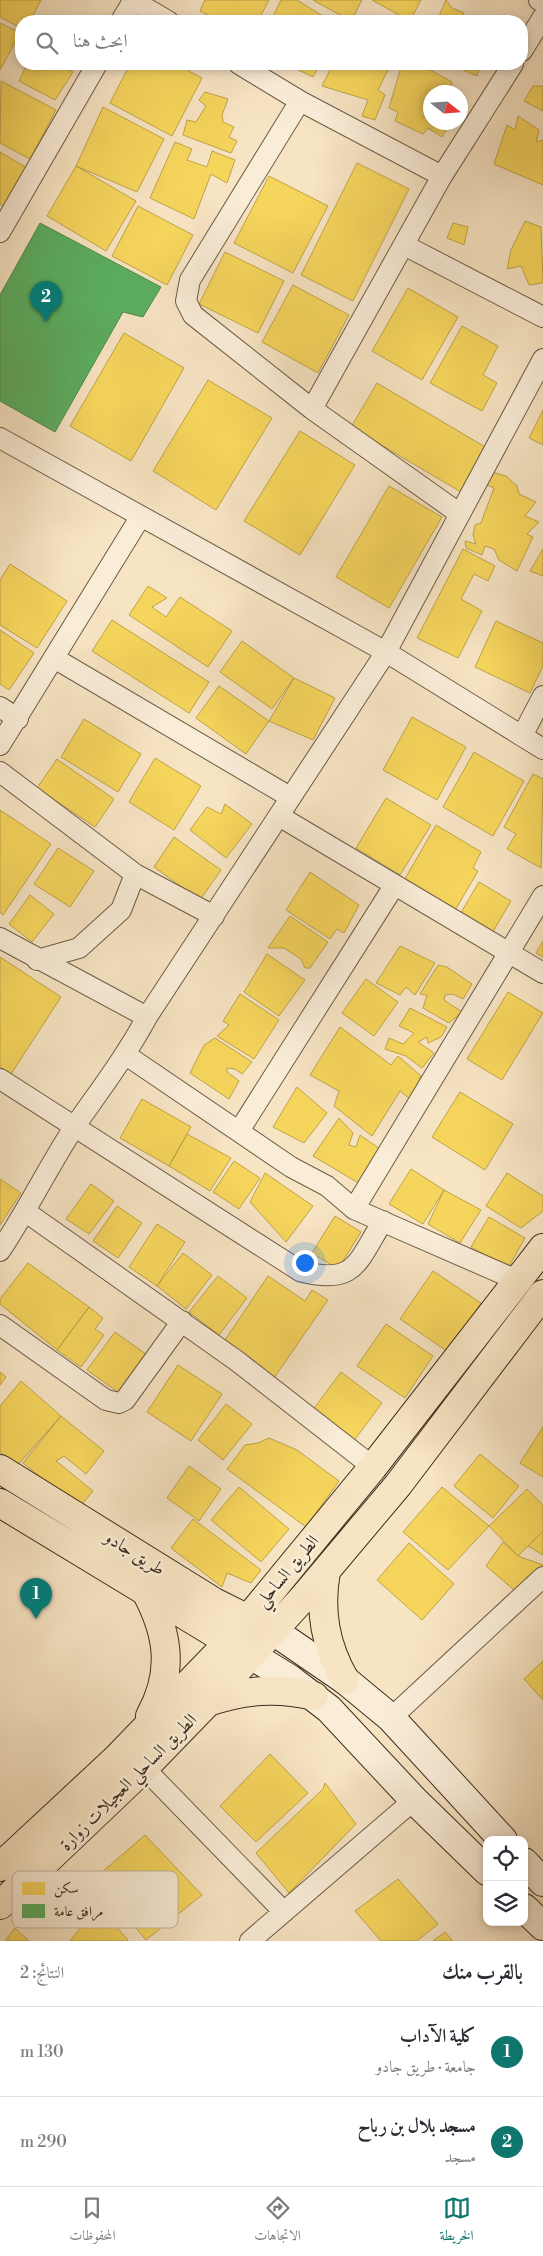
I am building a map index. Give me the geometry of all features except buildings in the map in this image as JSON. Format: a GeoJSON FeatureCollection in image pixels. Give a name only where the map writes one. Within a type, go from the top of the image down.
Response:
{"type":"FeatureCollection","features":[{"type":"Feature","properties":{"kind":"highway","name":"الطريق الساحلي"},"geometry":{"type":"LineString","coordinates":[[240,1648],[246,1619],[373,1467],[543,1248]]}},
{"type":"Feature","properties":{"kind":"highway","name":"الطريق الساحلي"},"geometry":{"type":"LineString","coordinates":[[0,1867],[83,1792],[144,1728],[240,1648],[272,1630],[398,1485],[543,1294]]}},
{"type":"Feature","properties":{"kind":"highway","name":"طريق جادو"},"geometry":{"type":"LineString","coordinates":[[0,1469],[214,1602],[272,1630]]}},
{"type":"Feature","properties":{"kind":"highway","name":"طريق جادو"},"geometry":{"type":"LineString","coordinates":[[0,1503],[240,1648]]}},
{"type":"Feature","properties":{"kind":"highway"},"geometry":{"type":"LineString","coordinates":[[326,1570],[322,1599],[324,1627],[328,1646],[345,1680]]}},
{"type":"Feature","properties":{"kind":"highway"},"geometry":{"type":"LineString","coordinates":[[144,1590],[159,1616],[166,1644],[166,1674],[158,1702],[144,1728]]}},
{"type":"Feature","properties":{"kind":"highway","name":"الطريق الساحلي العجيلات زوارة"},"geometry":{"type":"LineString","coordinates":[[36,1871],[144,1768],[208,1702],[240,1648]]}},
{"type":"Feature","properties":{"kind":"highway"},"geometry":{"type":"LineString","coordinates":[[208,1702],[250,1691],[293,1691],[314,1696]]}},
{"type":"Feature","properties":{"kind":"highway","name":"الطريق الساحلي العجيلات زوارة"},"geometry":{"type":"LineString","coordinates":[[0,1905],[12,1894]]}},
{"type":"Feature","properties":{"kind":"street"},"geometry":{"type":"LineString","coordinates":[[125,15],[133,0],[158,15]]}},
{"type":"Feature","properties":{"kind":"street"},"geometry":{"type":"LineString","coordinates":[[539,0],[543,2]]}},
{"type":"Feature","properties":{"kind":"street"},"geometry":{"type":"LineString","coordinates":[[528,41],[543,17]]}},
{"type":"Feature","properties":{"kind":"street"},"geometry":{"type":"LineString","coordinates":[[3,221],[93,70]]}},
{"type":"Feature","properties":{"kind":"street"},"geometry":{"type":"LineString","coordinates":[[249,70],[300,101],[442,176]]}},
{"type":"Feature","properties":{"kind":"street"},"geometry":{"type":"LineString","coordinates":[[312,409],[442,176],[510,70]]}},
{"type":"Feature","properties":{"kind":"street"},"geometry":{"type":"LineString","coordinates":[[300,101],[190,280],[186,301],[193,315],[312,409],[460,514]]}},
{"type":"Feature","properties":{"kind":"street"},"geometry":{"type":"LineString","coordinates":[[404,245],[543,317]]}},
{"type":"Feature","properties":{"kind":"street"},"geometry":{"type":"LineString","coordinates":[[0,1251],[26,1212],[74,1127],[126,1055],[147,1017],[386,652],[543,359]]}},
{"type":"Feature","properties":{"kind":"street"},"geometry":{"type":"LineString","coordinates":[[0,438],[386,652],[543,749]]}},
{"type":"Feature","properties":{"kind":"street"},"geometry":{"type":"LineString","coordinates":[[0,745],[18,719],[141,516]]}},
{"type":"Feature","properties":{"kind":"street"},"geometry":{"type":"LineString","coordinates":[[54,658],[290,797]]}},
{"type":"Feature","properties":{"kind":"street"},"geometry":{"type":"LineString","coordinates":[[522,736],[543,696]]}},
{"type":"Feature","properties":{"kind":"street"},"geometry":{"type":"LineString","coordinates":[[0,707],[18,719]]}},
{"type":"Feature","properties":{"kind":"street"},"geometry":{"type":"LineString","coordinates":[[0,772],[135,874],[214,916]]}},
{"type":"Feature","properties":{"kind":"street"},"geometry":{"type":"LineString","coordinates":[[279,816],[543,973]]}},
{"type":"Feature","properties":{"kind":"street"},"geometry":{"type":"LineString","coordinates":[[37,960],[79,948],[121,910],[135,874]]}},
{"type":"Feature","properties":{"kind":"street"},"geometry":{"type":"LineString","coordinates":[[239,1131],[394,886]]}},
{"type":"Feature","properties":{"kind":"street"},"geometry":{"type":"LineString","coordinates":[[354,1209],[543,896]]}},
{"type":"Feature","properties":{"kind":"street"},"geometry":{"type":"LineString","coordinates":[[0,938],[37,960],[147,1017]]}},
{"type":"Feature","properties":{"kind":"street"},"geometry":{"type":"LineString","coordinates":[[126,1055],[291,1167],[327,1186],[354,1209],[384,1220],[519,1281]]}},
{"type":"Feature","properties":{"kind":"street"},"geometry":{"type":"LineString","coordinates":[[0,1079],[300,1271],[319,1276],[343,1275],[356,1265],[384,1220]]}},
{"type":"Feature","properties":{"kind":"street"},"geometry":{"type":"LineString","coordinates":[[26,1212],[182,1321],[373,1467]]}},
{"type":"Feature","properties":{"kind":"street"},"geometry":{"type":"LineString","coordinates":[[0,1325],[106,1400],[119,1403],[125,1400],[182,1321]]}},
{"type":"Feature","properties":{"kind":"street"},"geometry":{"type":"LineString","coordinates":[[391,1718],[543,1577]]}},
{"type":"Feature","properties":{"kind":"street"},"geometry":{"type":"LineString","coordinates":[[272,1630],[345,1680],[391,1718],[499,1836]]}},
{"type":"Feature","properties":{"kind":"street"},"geometry":{"type":"LineString","coordinates":[[240,1648],[314,1696],[414,1800],[483,1867]]}},
{"type":"Feature","properties":{"kind":"street"},"geometry":{"type":"LineString","coordinates":[[144,1768],[284,1912]]}},
{"type":"Feature","properties":{"kind":"street"},"geometry":{"type":"LineString","coordinates":[[250,1941],[414,1800]]}},
{"type":"Feature","properties":{"kind":"street"},"geometry":{"type":"LineString","coordinates":[[528,1866],[543,1882]]}},
{"type":"Feature","properties":{"kind":"street"},"geometry":{"type":"LineString","coordinates":[[528,1912],[543,1926]]}},
{"type":"Feature","properties":{"kind":"place","name":"مسجد بلال بن رباح"},"geometry":{"type":"Point","coordinates":[46,322]}},
{"type":"Feature","properties":{"kind":"place","name":"كلية الآداب"},"geometry":{"type":"Point","coordinates":[36,1619]}}]}
